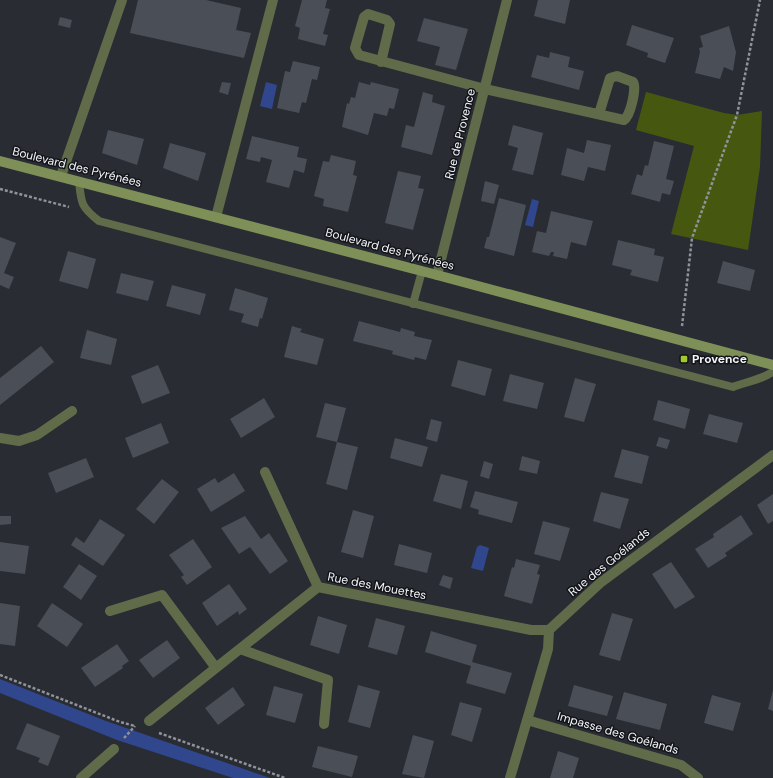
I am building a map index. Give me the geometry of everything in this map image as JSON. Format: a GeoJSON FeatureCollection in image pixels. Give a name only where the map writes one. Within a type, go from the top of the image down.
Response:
{"type":"FeatureCollection","features":[{"type":"Feature","properties":{"kind":"street"},"geometry":{"type":"LineString","coordinates":[[61,176],[122,0]]}},
{"type":"Feature","properties":{"kind":"street"},"geometry":{"type":"LineString","coordinates":[[216,217],[273,0]]}},
{"type":"Feature","properties":{"kind":"street","name":"Rue de Provence"},"geometry":{"type":"LineString","coordinates":[[437,275],[507,0]]}},
{"type":"Feature","properties":{"kind":"street"},"geometry":{"type":"LineString","coordinates":[[381,62],[390,24],[387,20],[368,14],[364,17],[356,51],[359,56],[381,62],[485,89],[624,120],[627,118],[635,87],[633,82],[616,76],[610,78],[599,114]]}},
{"type":"Feature","properties":{"kind":"street","name":"Boulevard des Pyrénées"},"geometry":{"type":"LineString","coordinates":[[0,161],[422,271],[773,366]]}},
{"type":"Feature","properties":{"kind":"street"},"geometry":{"type":"LineString","coordinates":[[0,438],[19,441],[38,435],[72,411]]}},
{"type":"Feature","properties":{"kind":"street","name":"Rue des Goélands"},"geometry":{"type":"LineString","coordinates":[[549,630],[600,583],[773,455]]}},
{"type":"Feature","properties":{"kind":"street"},"geometry":{"type":"LineString","coordinates":[[265,472],[318,587]]}},
{"type":"Feature","properties":{"kind":"street","name":"Rue des Mouettes"},"geometry":{"type":"LineString","coordinates":[[149,721],[318,587],[531,630],[549,630]]}},
{"type":"Feature","properties":{"kind":"street"},"geometry":{"type":"LineString","coordinates":[[110,611],[162,595],[216,668]]}},
{"type":"Feature","properties":{"kind":"street"},"geometry":{"type":"LineString","coordinates":[[510,778],[548,649],[549,630]]}},
{"type":"Feature","properties":{"kind":"street"},"geometry":{"type":"LineString","coordinates":[[240,649],[328,680],[324,724]]}},
{"type":"Feature","properties":{"kind":"street","name":"Impasse des Goélands"},"geometry":{"type":"LineString","coordinates":[[527,720],[681,765],[698,778]]}},
{"type":"Feature","properties":{"kind":"street"},"geometry":{"type":"LineString","coordinates":[[81,778],[114,749]]}},
{"type":"Feature","properties":{"kind":"lane"},"geometry":{"type":"LineString","coordinates":[[79,181],[80,197],[85,210],[98,221],[733,387],[748,381],[768,376],[773,371]]}},
{"type":"Feature","properties":{"kind":"lane"},"geometry":{"type":"LineString","coordinates":[[413,304],[422,271]]}},
{"type":"Feature","properties":{"kind":"path"},"geometry":{"type":"LineString","coordinates":[[681,340],[692,238],[737,115],[760,0]]}},
{"type":"Feature","properties":{"kind":"green space"},"geometry":{"type":"Polygon","coordinates":[[[646,92],[724,113],[737,115],[762,111],[760,167],[748,250],[671,234],[694,146],[636,130],[646,92]]]}},
{"type":"Feature","properties":{"kind":"water"},"geometry":{"type":"Polygon","coordinates":[[[266,82],[277,85],[272,109],[260,106],[266,82]]]}},
{"type":"Feature","properties":{"kind":"water"},"geometry":{"type":"Polygon","coordinates":[[[532,199],[539,201],[533,227],[525,225],[532,199]]]}},
{"type":"Feature","properties":{"kind":"water"},"geometry":{"type":"Polygon","coordinates":[[[480,545],[489,548],[483,571],[471,568],[477,547],[480,545]]]}},
{"type":"Feature","properties":{"kind":"water"},"geometry":{"type":"Polygon","coordinates":[[[0,679],[106,721],[270,778],[233,778],[117,740],[0,693],[0,679]]]}},
{"type":"Feature","properties":{"kind":"building"},"geometry":{"type":"Polygon","coordinates":[[[138,0],[206,0],[241,8],[236,30],[251,33],[244,58],[130,33],[138,0]]]}},
{"type":"Feature","properties":{"kind":"building"},"geometry":{"type":"Polygon","coordinates":[[[302,0],[327,0],[325,8],[330,9],[323,34],[328,35],[325,46],[298,39],[300,28],[295,26],[302,0]]]}},
{"type":"Feature","properties":{"kind":"building"},"geometry":{"type":"Polygon","coordinates":[[[538,0],[570,0],[565,24],[534,16],[538,0]]]}},
{"type":"Feature","properties":{"kind":"building"},"geometry":{"type":"Polygon","coordinates":[[[60,17],[72,20],[70,28],[58,25],[60,17]]]}},
{"type":"Feature","properties":{"kind":"building"},"geometry":{"type":"Polygon","coordinates":[[[424,18],[468,29],[456,70],[435,65],[440,47],[417,41],[424,18]]]}},
{"type":"Feature","properties":{"kind":"building"},"geometry":{"type":"Polygon","coordinates":[[[632,25],[674,38],[665,63],[647,57],[648,53],[626,45],[632,25]]]}},
{"type":"Feature","properties":{"kind":"building"},"geometry":{"type":"Polygon","coordinates":[[[729,26],[736,52],[733,71],[724,67],[720,79],[695,73],[700,52],[699,48],[703,47],[700,36],[729,26]]]}},
{"type":"Feature","properties":{"kind":"building"},"geometry":{"type":"Polygon","coordinates":[[[550,52],[570,57],[568,67],[584,71],[579,90],[531,77],[537,55],[549,58],[550,52]]]}},
{"type":"Feature","properties":{"kind":"building"},"geometry":{"type":"Polygon","coordinates":[[[293,61],[320,67],[317,80],[312,79],[306,103],[302,102],[299,113],[277,108],[285,71],[290,72],[293,61]]]}},
{"type":"Feature","properties":{"kind":"building"},"geometry":{"type":"Polygon","coordinates":[[[222,82],[231,83],[228,95],[219,92],[222,82]]]}},
{"type":"Feature","properties":{"kind":"building"},"geometry":{"type":"Polygon","coordinates":[[[359,82],[370,85],[371,82],[399,89],[394,109],[389,108],[387,116],[374,113],[368,135],[342,127],[347,103],[349,104],[351,97],[355,98],[359,82]]]}},
{"type":"Feature","properties":{"kind":"building"},"geometry":{"type":"Polygon","coordinates":[[[423,92],[433,95],[432,102],[445,106],[432,155],[401,147],[406,125],[414,127],[423,92]]]}},
{"type":"Feature","properties":{"kind":"building"},"geometry":{"type":"Polygon","coordinates":[[[513,125],[543,133],[533,175],[512,170],[518,148],[508,145],[513,125]]]}},
{"type":"Feature","properties":{"kind":"building"},"geometry":{"type":"Polygon","coordinates":[[[108,130],[144,139],[137,165],[102,153],[108,130]]]}},
{"type":"Feature","properties":{"kind":"building"},"geometry":{"type":"Polygon","coordinates":[[[252,136],[299,147],[297,157],[307,159],[304,173],[294,170],[289,188],[266,182],[272,160],[261,157],[260,162],[246,159],[252,136]]]}},
{"type":"Feature","properties":{"kind":"building"},"geometry":{"type":"Polygon","coordinates":[[[587,140],[611,145],[605,171],[588,167],[584,181],[561,175],[567,148],[584,153],[587,140]]]}},
{"type":"Feature","properties":{"kind":"building"},"geometry":{"type":"Polygon","coordinates":[[[654,141],[674,146],[666,179],[674,181],[670,195],[662,193],[660,202],[631,194],[637,174],[642,176],[645,165],[648,166],[654,141]]]}},
{"type":"Feature","properties":{"kind":"building"},"geometry":{"type":"Polygon","coordinates":[[[170,143],[206,153],[198,181],[163,168],[170,143]]]}},
{"type":"Feature","properties":{"kind":"building"},"geometry":{"type":"Polygon","coordinates":[[[331,155],[356,161],[353,175],[357,176],[348,212],[323,206],[324,199],[314,196],[323,161],[329,162],[331,155]]]}},
{"type":"Feature","properties":{"kind":"building"},"geometry":{"type":"Polygon","coordinates":[[[398,171],[421,176],[418,188],[424,189],[413,230],[385,223],[398,171]]]}},
{"type":"Feature","properties":{"kind":"building"},"geometry":{"type":"Polygon","coordinates":[[[485,181],[499,185],[494,204],[481,201],[485,181]]]}},
{"type":"Feature","properties":{"kind":"building"},"geometry":{"type":"Polygon","coordinates":[[[499,198],[526,205],[514,256],[484,248],[487,237],[489,237],[499,198]]]}},
{"type":"Feature","properties":{"kind":"building"},"geometry":{"type":"Polygon","coordinates":[[[551,211],[593,221],[586,246],[571,242],[567,259],[553,256],[554,252],[551,252],[549,256],[532,252],[537,231],[546,233],[551,211]]]}},
{"type":"Feature","properties":{"kind":"building"},"geometry":{"type":"Polygon","coordinates":[[[0,237],[16,243],[4,273],[14,277],[9,289],[0,285],[0,237]]]}},
{"type":"Feature","properties":{"kind":"building"},"geometry":{"type":"Polygon","coordinates":[[[618,240],[655,249],[654,255],[664,257],[658,282],[630,275],[632,270],[612,265],[618,240]]]}},
{"type":"Feature","properties":{"kind":"building"},"geometry":{"type":"Polygon","coordinates":[[[68,251],[96,259],[88,289],[59,281],[68,251]]]}},
{"type":"Feature","properties":{"kind":"building"},"geometry":{"type":"Polygon","coordinates":[[[723,261],[755,270],[750,291],[717,283],[723,261]]]}},
{"type":"Feature","properties":{"kind":"building"},"geometry":{"type":"Polygon","coordinates":[[[121,273],[154,281],[148,301],[116,293],[121,273]]]}},
{"type":"Feature","properties":{"kind":"building"},"geometry":{"type":"Polygon","coordinates":[[[172,285],[206,294],[200,315],[166,306],[172,285]]]}},
{"type":"Feature","properties":{"kind":"building"},"geometry":{"type":"Polygon","coordinates":[[[235,288],[268,298],[258,327],[241,322],[244,314],[229,310],[235,288]]]}},
{"type":"Feature","properties":{"kind":"building"},"geometry":{"type":"Polygon","coordinates":[[[359,321],[400,332],[401,328],[415,332],[414,336],[432,340],[426,360],[415,357],[414,360],[392,354],[393,351],[353,341],[359,321]]]}},
{"type":"Feature","properties":{"kind":"building"},"geometry":{"type":"Polygon","coordinates":[[[292,326],[302,329],[300,332],[324,339],[317,365],[284,357],[292,326]]]}},
{"type":"Feature","properties":{"kind":"building"},"geometry":{"type":"Polygon","coordinates":[[[87,330],[117,339],[111,365],[80,358],[87,330]]]}},
{"type":"Feature","properties":{"kind":"building"},"geometry":{"type":"Polygon","coordinates":[[[41,346],[54,362],[0,405],[0,378],[41,346]]]}},
{"type":"Feature","properties":{"kind":"building"},"geometry":{"type":"Polygon","coordinates":[[[458,360],[492,369],[485,396],[451,386],[458,360]]]}},
{"type":"Feature","properties":{"kind":"building"},"geometry":{"type":"Polygon","coordinates":[[[158,365],[170,393],[142,404],[131,376],[158,365]]]}},
{"type":"Feature","properties":{"kind":"building"},"geometry":{"type":"Polygon","coordinates":[[[510,374],[544,383],[537,409],[503,401],[510,374]]]}},
{"type":"Feature","properties":{"kind":"building"},"geometry":{"type":"Polygon","coordinates":[[[575,378],[596,384],[584,422],[564,417],[575,378]]]}},
{"type":"Feature","properties":{"kind":"building"},"geometry":{"type":"Polygon","coordinates":[[[264,398],[275,417],[241,438],[230,419],[264,398]]]}},
{"type":"Feature","properties":{"kind":"building"},"geometry":{"type":"Polygon","coordinates":[[[658,400],[690,409],[685,429],[653,420],[658,400]]]}},
{"type":"Feature","properties":{"kind":"building"},"geometry":{"type":"Polygon","coordinates":[[[325,403],[346,408],[337,442],[316,437],[325,403]]]}},
{"type":"Feature","properties":{"kind":"building"},"geometry":{"type":"Polygon","coordinates":[[[709,414],[743,423],[737,443],[703,434],[709,414]]]}},
{"type":"Feature","properties":{"kind":"building"},"geometry":{"type":"Polygon","coordinates":[[[431,419],[442,422],[437,442],[426,439],[431,419]]]}},
{"type":"Feature","properties":{"kind":"building"},"geometry":{"type":"Polygon","coordinates":[[[161,423],[169,443],[133,458],[125,438],[161,423]]]}},
{"type":"Feature","properties":{"kind":"building"},"geometry":{"type":"Polygon","coordinates":[[[659,437],[670,440],[667,449],[656,446],[659,437]]]}},
{"type":"Feature","properties":{"kind":"building"},"geometry":{"type":"Polygon","coordinates":[[[395,438],[428,447],[422,467],[390,458],[395,438]]]}},
{"type":"Feature","properties":{"kind":"building"},"geometry":{"type":"Polygon","coordinates":[[[337,442],[358,447],[347,490],[326,484],[337,442]]]}},
{"type":"Feature","properties":{"kind":"building"},"geometry":{"type":"Polygon","coordinates":[[[622,449],[649,456],[642,484],[614,477],[622,449]]]}},
{"type":"Feature","properties":{"kind":"building"},"geometry":{"type":"Polygon","coordinates":[[[522,456],[540,461],[537,474],[519,470],[522,456]]]}},
{"type":"Feature","properties":{"kind":"building"},"geometry":{"type":"Polygon","coordinates":[[[86,458],[94,477],[56,493],[48,473],[86,458]]]}},
{"type":"Feature","properties":{"kind":"building"},"geometry":{"type":"Polygon","coordinates":[[[484,461],[493,464],[489,479],[480,476],[484,461]]]}},
{"type":"Feature","properties":{"kind":"building"},"geometry":{"type":"Polygon","coordinates":[[[234,473],[245,491],[211,512],[197,489],[215,478],[218,483],[234,473]]]}},
{"type":"Feature","properties":{"kind":"building"},"geometry":{"type":"Polygon","coordinates":[[[441,474],[468,481],[461,509],[433,501],[441,474]]]}},
{"type":"Feature","properties":{"kind":"building"},"geometry":{"type":"Polygon","coordinates":[[[162,479],[179,492],[154,524],[136,509],[162,479]]]}},
{"type":"Feature","properties":{"kind":"building"},"geometry":{"type":"Polygon","coordinates":[[[475,491],[518,502],[512,523],[478,514],[479,510],[470,507],[475,491]]]}},
{"type":"Feature","properties":{"kind":"building"},"geometry":{"type":"Polygon","coordinates":[[[601,492],[629,499],[620,529],[593,521],[601,492]]]}},
{"type":"Feature","properties":{"kind":"building"},"geometry":{"type":"Polygon","coordinates":[[[773,494],[773,521],[768,524],[757,505],[773,494]]]}},
{"type":"Feature","properties":{"kind":"building"},"geometry":{"type":"Polygon","coordinates":[[[353,510],[374,516],[363,558],[341,552],[353,510]]]}},
{"type":"Feature","properties":{"kind":"building"},"geometry":{"type":"Polygon","coordinates":[[[741,515],[753,534],[725,553],[727,556],[708,568],[695,549],[714,537],[713,534],[741,515]]]}},
{"type":"Feature","properties":{"kind":"building"},"geometry":{"type":"Polygon","coordinates":[[[0,516],[11,516],[11,524],[0,525],[0,516]]]}},
{"type":"Feature","properties":{"kind":"building"},"geometry":{"type":"Polygon","coordinates":[[[245,516],[261,539],[269,533],[288,561],[270,574],[250,547],[239,554],[221,528],[245,516]]]}},
{"type":"Feature","properties":{"kind":"building"},"geometry":{"type":"Polygon","coordinates":[[[100,519],[125,535],[103,566],[71,545],[76,537],[84,543],[100,519]]]}},
{"type":"Feature","properties":{"kind":"building"},"geometry":{"type":"Polygon","coordinates":[[[543,521],[570,528],[560,561],[534,554],[543,521]]]}},
{"type":"Feature","properties":{"kind":"building"},"geometry":{"type":"Polygon","coordinates":[[[193,539],[212,567],[187,585],[181,577],[184,575],[169,555],[193,539]]]}},
{"type":"Feature","properties":{"kind":"building"},"geometry":{"type":"Polygon","coordinates":[[[0,542],[29,546],[25,574],[0,571],[0,542]]]}},
{"type":"Feature","properties":{"kind":"building"},"geometry":{"type":"Polygon","coordinates":[[[399,544],[432,553],[427,573],[394,565],[399,544]]]}},
{"type":"Feature","properties":{"kind":"building"},"geometry":{"type":"Polygon","coordinates":[[[516,559],[540,565],[537,574],[540,575],[532,604],[504,596],[512,567],[514,568],[516,559]]]}},
{"type":"Feature","properties":{"kind":"building"},"geometry":{"type":"Polygon","coordinates":[[[671,562],[695,597],[675,609],[652,574],[671,562]]]}},
{"type":"Feature","properties":{"kind":"building"},"geometry":{"type":"Polygon","coordinates":[[[79,564],[97,576],[81,600],[63,587],[79,564]]]}},
{"type":"Feature","properties":{"kind":"building"},"geometry":{"type":"Polygon","coordinates":[[[443,575],[453,578],[450,589],[439,585],[443,575]]]}},
{"type":"Feature","properties":{"kind":"building"},"geometry":{"type":"Polygon","coordinates":[[[229,584],[247,609],[239,615],[238,611],[217,626],[202,603],[229,584]]]}},
{"type":"Feature","properties":{"kind":"building"},"geometry":{"type":"Polygon","coordinates":[[[0,603],[20,606],[15,646],[0,644],[0,603]]]}},
{"type":"Feature","properties":{"kind":"building"},"geometry":{"type":"Polygon","coordinates":[[[52,603],[83,624],[67,647],[37,626],[52,603]]]}},
{"type":"Feature","properties":{"kind":"building"},"geometry":{"type":"Polygon","coordinates":[[[612,613],[633,619],[620,661],[599,655],[612,613]]]}},
{"type":"Feature","properties":{"kind":"building"},"geometry":{"type":"Polygon","coordinates":[[[318,616],[347,625],[339,654],[310,645],[318,616]]]}},
{"type":"Feature","properties":{"kind":"building"},"geometry":{"type":"Polygon","coordinates":[[[376,618],[405,626],[397,655],[368,647],[376,618]]]}},
{"type":"Feature","properties":{"kind":"building"},"geometry":{"type":"Polygon","coordinates":[[[431,631],[477,645],[472,662],[512,673],[505,694],[466,683],[471,666],[425,652],[431,631]]]}},
{"type":"Feature","properties":{"kind":"building"},"geometry":{"type":"Polygon","coordinates":[[[167,640],[180,658],[153,678],[139,660],[167,640]]]}},
{"type":"Feature","properties":{"kind":"building"},"geometry":{"type":"Polygon","coordinates":[[[117,644],[129,661],[122,666],[123,668],[95,687],[81,668],[117,644]]]}},
{"type":"Feature","properties":{"kind":"building"},"geometry":{"type":"Polygon","coordinates":[[[358,685],[380,691],[370,728],[348,722],[358,685]]]}},
{"type":"Feature","properties":{"kind":"building"},"geometry":{"type":"Polygon","coordinates":[[[574,685],[613,696],[607,716],[568,706],[574,685]]]}},
{"type":"Feature","properties":{"kind":"building"},"geometry":{"type":"Polygon","coordinates":[[[274,686],[303,694],[295,723],[266,715],[274,686]]]}},
{"type":"Feature","properties":{"kind":"building"},"geometry":{"type":"Polygon","coordinates":[[[233,687],[245,705],[218,725],[205,708],[233,687]]]}},
{"type":"Feature","properties":{"kind":"building"},"geometry":{"type":"Polygon","coordinates":[[[773,690],[773,711],[768,709],[773,690]]]}},
{"type":"Feature","properties":{"kind":"building"},"geometry":{"type":"Polygon","coordinates":[[[624,692],[667,704],[660,730],[616,719],[624,692]]]}},
{"type":"Feature","properties":{"kind":"building"},"geometry":{"type":"Polygon","coordinates":[[[712,695],[741,703],[733,731],[704,723],[712,695]]]}},
{"type":"Feature","properties":{"kind":"building"},"geometry":{"type":"Polygon","coordinates":[[[460,702],[482,708],[472,742],[451,735],[460,702]]]}},
{"type":"Feature","properties":{"kind":"building"},"geometry":{"type":"Polygon","coordinates":[[[27,723],[60,736],[48,766],[38,762],[40,758],[16,749],[27,723]]]}},
{"type":"Feature","properties":{"kind":"building"},"geometry":{"type":"Polygon","coordinates":[[[413,735],[434,741],[424,778],[402,774],[413,735]]]}},
{"type":"Feature","properties":{"kind":"building"},"geometry":{"type":"Polygon","coordinates":[[[318,746],[358,756],[352,777],[312,767],[318,746]]]}},
{"type":"Feature","properties":{"kind":"building"},"geometry":{"type":"Polygon","coordinates":[[[558,751],[579,758],[573,778],[550,778],[558,751]]]}},
{"type":"Feature","properties":{"kind":"place","name":"Provence"},"geometry":{"type":"Point","coordinates":[684,359]}}]}
